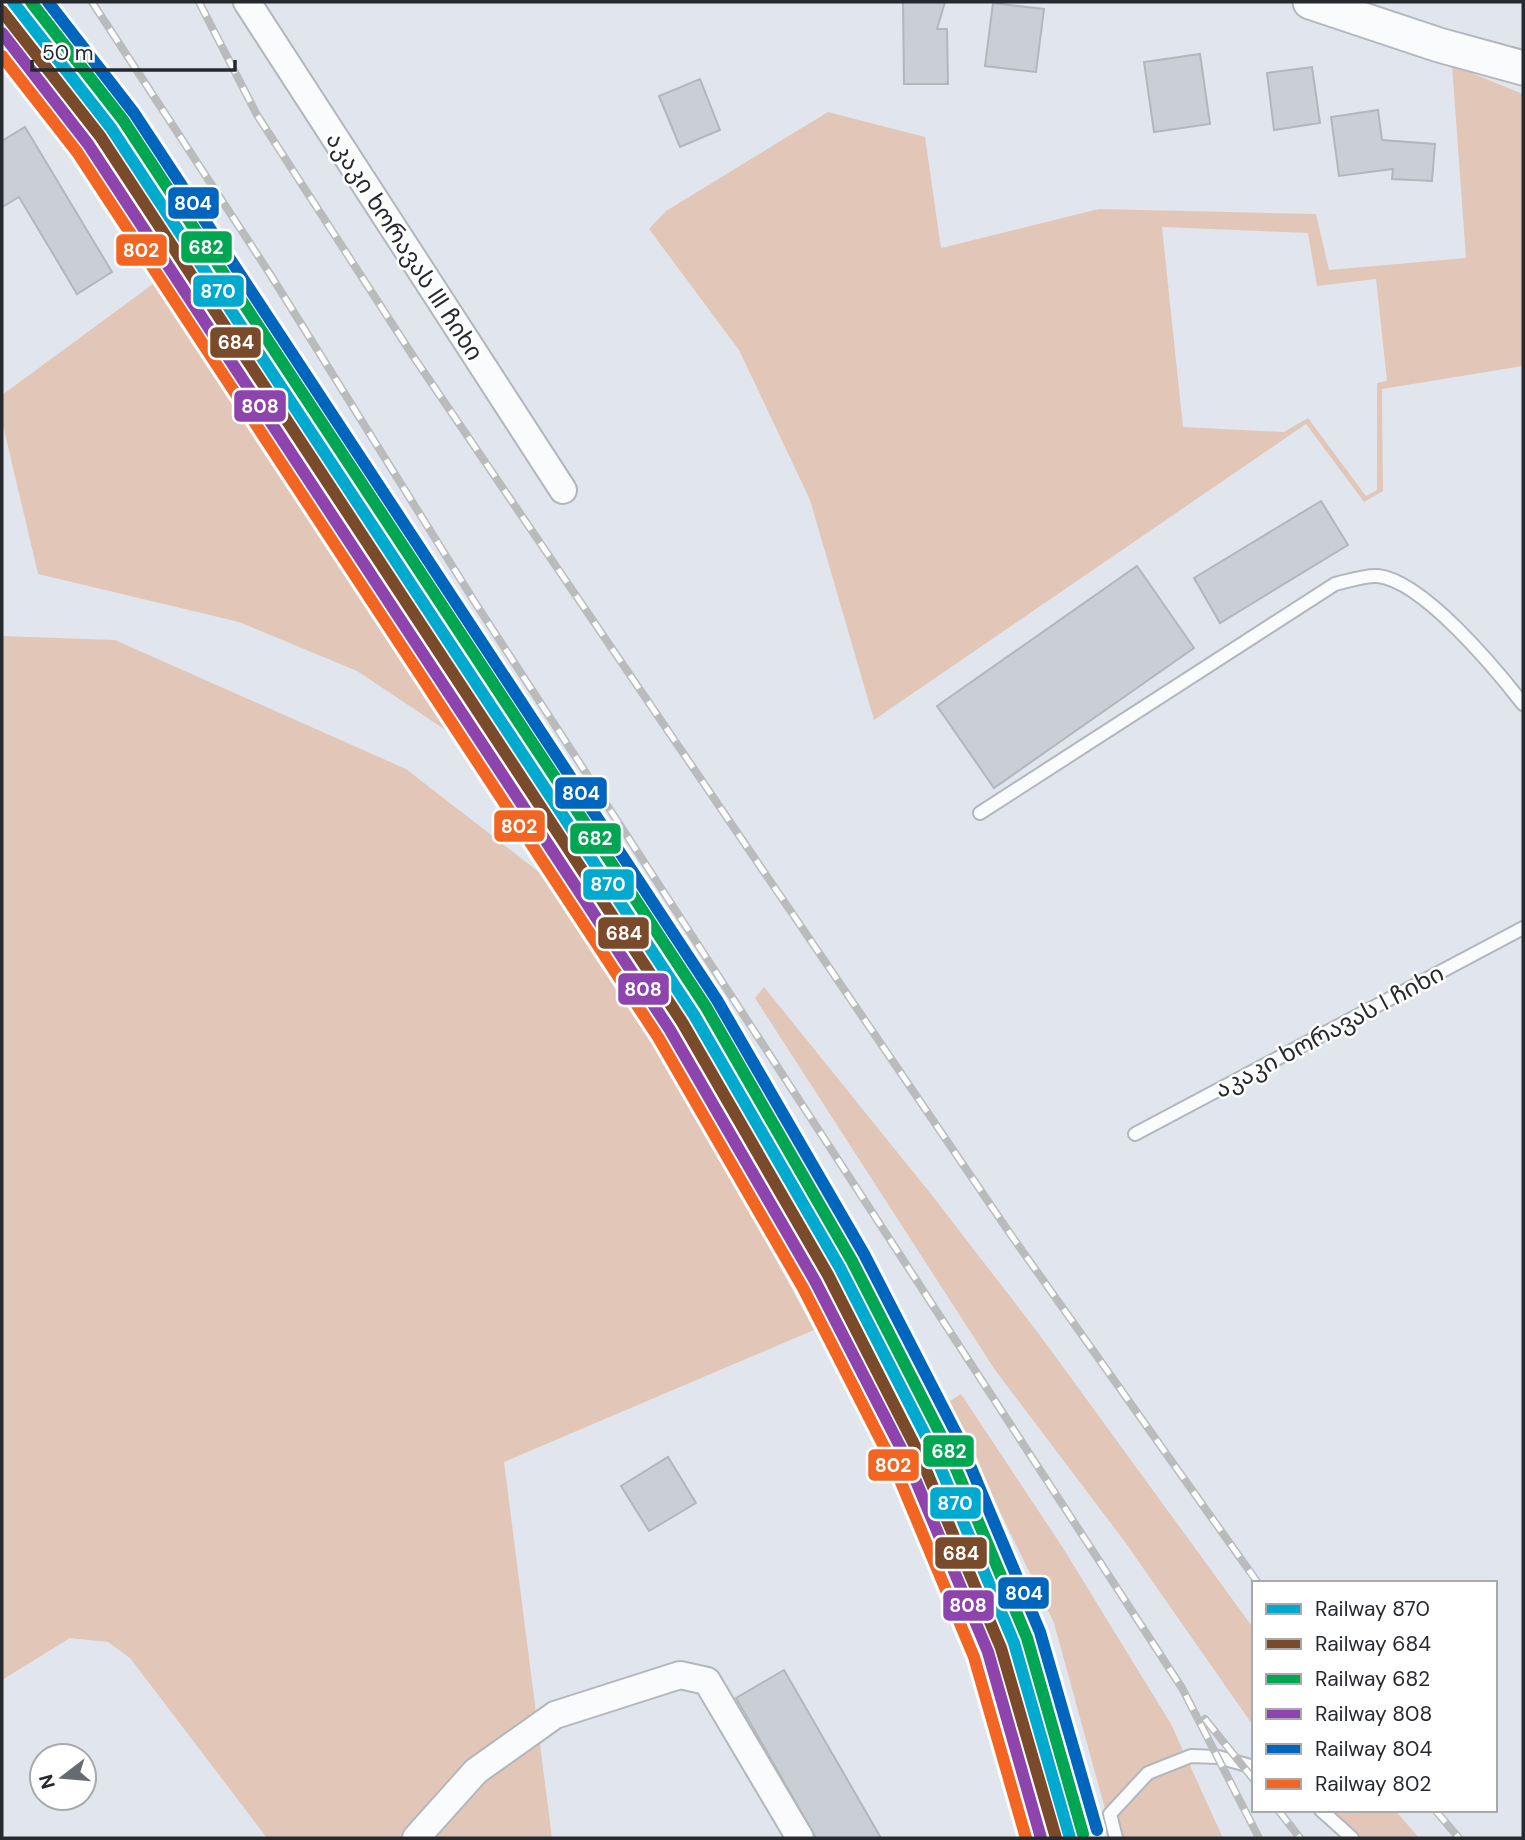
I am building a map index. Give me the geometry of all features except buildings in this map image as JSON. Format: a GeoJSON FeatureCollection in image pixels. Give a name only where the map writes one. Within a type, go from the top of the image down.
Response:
{"type":"FeatureCollection","features":[{"type":"Feature","properties":{"kind":"street","name":"აკაკი ხორავას III ჩიხი"},"geometry":{"type":"LineString","coordinates":[[247,2],[563,490]]}},
{"type":"Feature","properties":{"kind":"street"},"geometry":{"type":"LineString","coordinates":[[1310,2],[1438,45],[1523,68]]}},
{"type":"Feature","properties":{"kind":"street"},"geometry":{"type":"LineString","coordinates":[[416,1838],[476,1771],[555,1715],[681,1675],[707,1681],[800,1838]]}},
{"type":"Feature","properties":{"kind":"lane"},"geometry":{"type":"LineString","coordinates":[[980,813],[1335,584],[1377,576],[1405,585],[1428,602],[1498,672],[1523,704]]}},
{"type":"Feature","properties":{"kind":"lane","name":"აკაკი ხორავას I ჩიხი"},"geometry":{"type":"LineString","coordinates":[[1135,1134],[1523,928]]}},
{"type":"Feature","properties":{"kind":"lane"},"geometry":{"type":"LineString","coordinates":[[1116,1838],[1110,1814],[1148,1773],[1191,1756],[1218,1756],[1252,1766]]}},
{"type":"Feature","properties":{"kind":"lane"},"geometry":{"type":"LineString","coordinates":[[1323,1812],[1352,1838]]}},
{"type":"Feature","properties":{"kind":"shaded area"},"geometry":{"type":"Polygon","coordinates":[[[1452,65],[1523,94],[1523,366],[1382,389],[1383,491],[1364,502],[1306,424],[874,720],[810,500],[739,350],[649,229],[666,211],[828,112],[925,137],[941,248],[1099,209],[1316,214],[1329,270],[1466,258],[1452,65]],[[1162,227],[1183,427],[1284,432],[1308,418],[1366,496],[1377,490],[1377,383],[1387,381],[1376,279],[1317,286],[1308,233],[1162,227]]]}},
{"type":"Feature","properties":{"kind":"shaded area"},"geometry":{"type":"Polygon","coordinates":[[[172,270],[466,722],[450,733],[357,671],[239,622],[38,574],[2,421],[2,395],[172,270]]]}},
{"type":"Feature","properties":{"kind":"shaded area"},"geometry":{"type":"Polygon","coordinates":[[[2,636],[115,640],[406,769],[539,872],[649,1034],[728,1170],[814,1330],[504,1462],[552,1838],[267,1838],[130,1658],[108,1642],[70,1638],[2,1680],[2,636]]]}},
{"type":"Feature","properties":{"kind":"shaded area"},"geometry":{"type":"Polygon","coordinates":[[[764,987],[931,1194],[1039,1334],[1252,1626],[1252,1724],[1125,1542],[995,1370],[755,998],[764,987]]]}},
{"type":"Feature","properties":{"kind":"shaded area"},"geometry":{"type":"Polygon","coordinates":[[[961,1394],[1063,1548],[1171,1724],[1223,1838],[1113,1838],[1054,1623],[947,1403],[961,1394]]]}},
{"type":"Feature","properties":{"kind":"shaded area"},"geometry":{"type":"Polygon","coordinates":[[[1320,1812],[1397,1812],[1419,1838],[1340,1838],[1320,1812]]]}},
{"type":"Feature","properties":{"kind":"railway"},"geometry":{"type":"LineString","coordinates":[[92,2],[270,274],[476,604],[1182,1688],[1259,1838]]}},
{"type":"Feature","properties":{"kind":"railway"},"geometry":{"type":"LineString","coordinates":[[199,2],[257,115],[413,356],[1011,1235],[1257,1581]]}},
{"type":"Feature","properties":{"kind":"railway"},"geometry":{"type":"LineString","coordinates":[[1205,1719],[1252,1778]]}},
{"type":"Feature","properties":{"kind":"railway"},"geometry":{"type":"LineString","coordinates":[[1280,1812],[1300,1838]]}},
{"type":"Feature","properties":{"kind":"railway"},"geometry":{"type":"LineString","coordinates":[[1437,1812],[1459,1838]]}},
{"type":"Feature","properties":{"kind":"rail line","name":"870"},"geometry":{"type":"LineString","coordinates":[[13,2],[111,128],[694,1015],[840,1268],[933,1450],[1014,1643],[1070,1838]]}},
{"type":"Feature","properties":{"kind":"rail line","name":"682"},"geometry":{"type":"LineString","coordinates":[[31,2],[123,120],[706,1007],[852,1261],[946,1445],[1027,1638],[1083,1834]]}},
{"type":"Feature","properties":{"kind":"rail line","name":"804"},"geometry":{"type":"LineString","coordinates":[[48,2],[134,113],[717,1000],[864,1254],[959,1439],[1040,1632],[1097,1830]]}},
{"type":"Feature","properties":{"kind":"rail line","name":"684"},"geometry":{"type":"LineString","coordinates":[[2,11],[100,136],[682,1022],[828,1275],[920,1456],[1001,1648],[1056,1838]]}},
{"type":"Feature","properties":{"kind":"rail line","name":"808"},"geometry":{"type":"LineString","coordinates":[[2,33],[88,144],[670,1030],[815,1281],[908,1462],[988,1652],[1041,1838]]}},
{"type":"Feature","properties":{"kind":"rail line","name":"802"},"geometry":{"type":"LineString","coordinates":[[2,56],[77,152],[658,1037],[803,1288],[895,1468],[974,1657],[1026,1838]]}}]}
